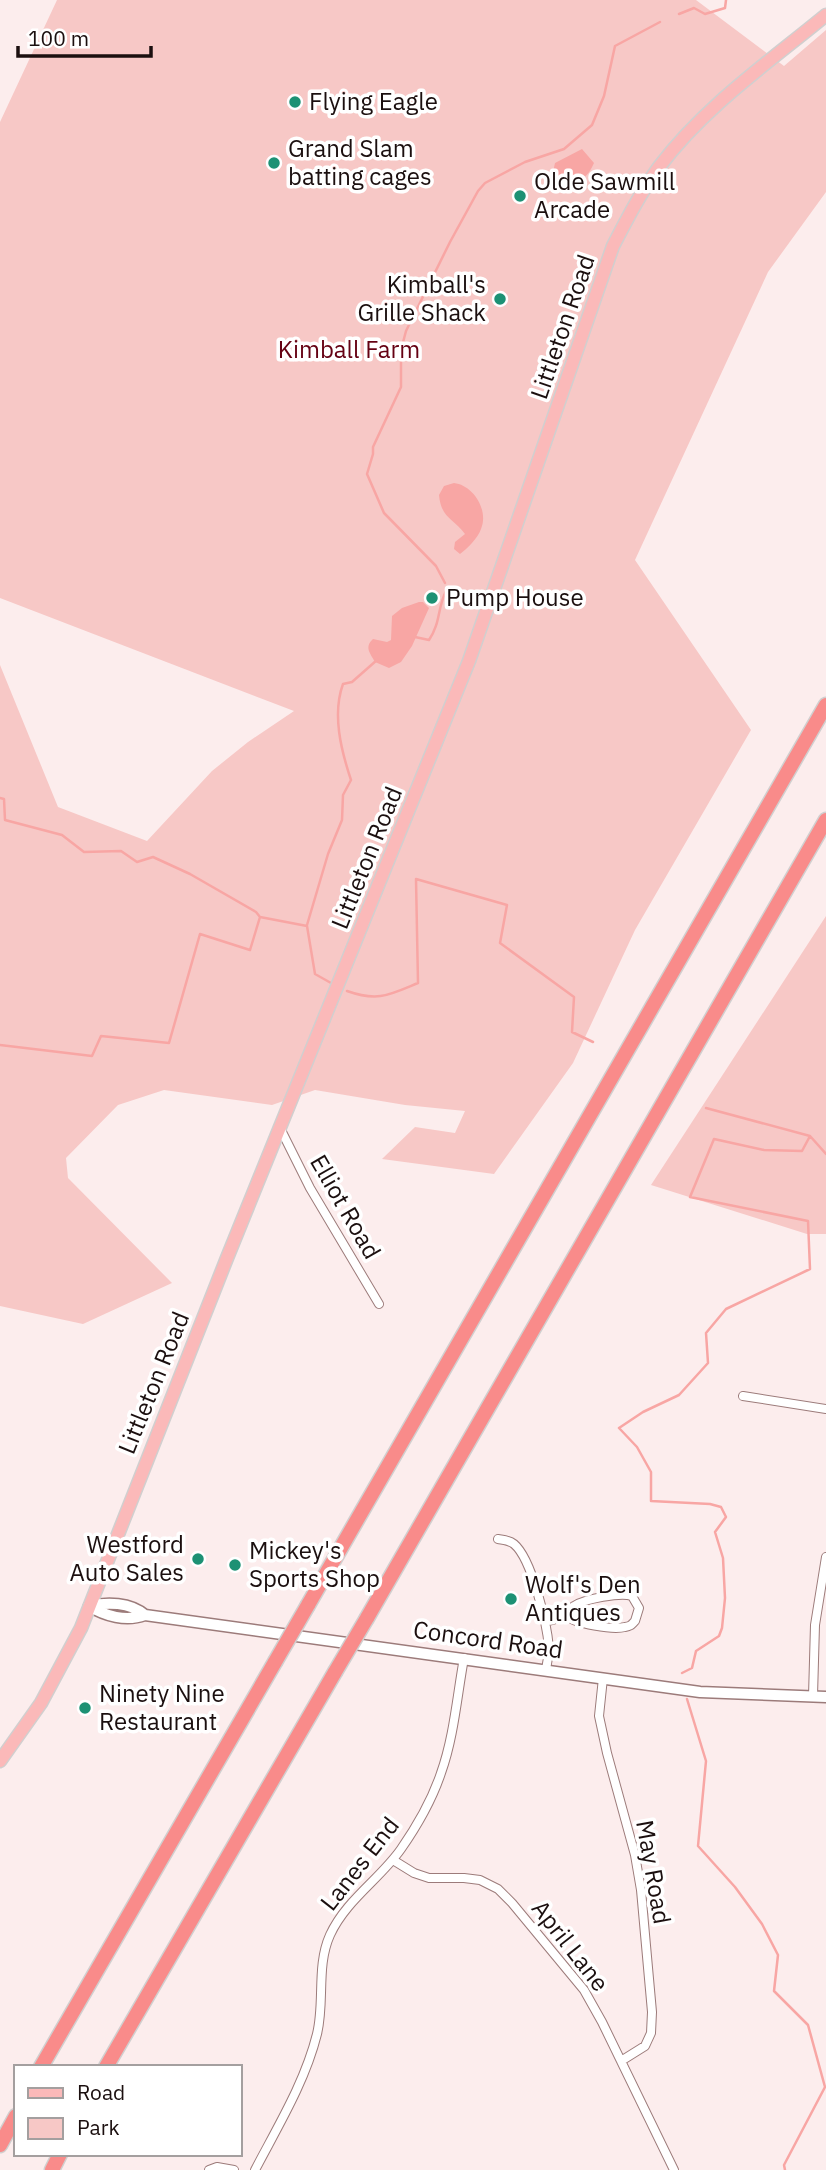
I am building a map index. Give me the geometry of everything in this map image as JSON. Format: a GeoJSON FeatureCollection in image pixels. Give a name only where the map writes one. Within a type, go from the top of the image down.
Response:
{"type":"FeatureCollection","features":[{"type":"Feature","properties":{"kind":"highway"},"geometry":{"type":"LineString","coordinates":[[42,2065],[826,705]]}},
{"type":"Feature","properties":{"kind":"highway"},"geometry":{"type":"LineString","coordinates":[[107,2065],[826,820]]}},
{"type":"Feature","properties":{"kind":"highway"},"geometry":{"type":"LineString","coordinates":[[0,2145],[14,2120]]}},
{"type":"Feature","properties":{"kind":"main road","name":"Littleton Road"},"geometry":{"type":"LineString","coordinates":[[0,1761],[51,1687],[89,1606],[480,634],[613,246],[640,194],[682,140],[726,98],[826,15]]}},
{"type":"Feature","properties":{"kind":"main road","name":"Concord Road"},"geometry":{"type":"LineString","coordinates":[[89,1606],[102,1614],[134,1619],[145,1615],[699,1692],[826,1697]]}},
{"type":"Feature","properties":{"kind":"street","name":"Elliot Road"},"geometry":{"type":"LineString","coordinates":[[280,1128],[310,1188],[379,1304]]}},
{"type":"Feature","properties":{"kind":"street"},"geometry":{"type":"LineString","coordinates":[[743,1396],[826,1409]]}},
{"type":"Feature","properties":{"kind":"street"},"geometry":{"type":"LineString","coordinates":[[498,1539],[514,1544],[531,1573],[545,1622],[549,1650],[546,1670]]}},
{"type":"Feature","properties":{"kind":"street"},"geometry":{"type":"LineString","coordinates":[[813,1696],[816,1625],[826,1557]]}},
{"type":"Feature","properties":{"kind":"street"},"geometry":{"type":"LineString","coordinates":[[545,1622],[567,1615],[574,1605],[623,1593],[632,1596],[639,1608],[635,1621],[623,1628],[579,1623],[567,1615]]}},
{"type":"Feature","properties":{"kind":"street","name":"Lanes End"},"geometry":{"type":"LineString","coordinates":[[255,2170],[306,2071],[319,2021],[323,1963],[329,1938],[347,1907],[393,1860],[421,1816],[441,1773],[464,1658]]}},
{"type":"Feature","properties":{"kind":"street","name":"May Road"},"geometry":{"type":"LineString","coordinates":[[603,1678],[599,1716],[635,1855],[653,2012],[651,2033],[645,2046],[621,2061]]}},
{"type":"Feature","properties":{"kind":"street","name":"April Lane"},"geometry":{"type":"LineString","coordinates":[[393,1860],[421,1876],[473,1879],[498,1889],[577,1980],[596,2011],[674,2170]]}},
{"type":"Feature","properties":{"kind":"street"},"geometry":{"type":"LineString","coordinates":[[209,2170],[217,2167],[234,2170]]}},
{"type":"Feature","properties":{"kind":"green space","name":"Kimball Farm"},"geometry":{"type":"Polygon","coordinates":[[[57,0],[696,0],[784,66],[826,30],[826,192],[768,272],[635,560],[751,730],[635,930],[573,1063],[494,1174],[382,1159],[415,1127],[455,1133],[465,1111],[405,1105],[315,1090],[272,1105],[164,1090],[118,1105],[66,1158],[68,1178],[172,1283],[83,1324],[0,1306],[0,665],[58,807],[147,841],[212,771],[248,742],[294,711],[0,598],[0,122],[57,0]]]}},
{"type":"Feature","properties":{"kind":"green space"},"geometry":{"type":"Polygon","coordinates":[[[826,916],[826,1234],[807,1234],[651,1185],[826,916]]]}},
{"type":"Feature","properties":{"kind":"shaded area"},"geometry":{"type":"Polygon","coordinates":[[[582,149],[594,163],[584,178],[567,184],[553,172],[555,163],[582,149]]]}},
{"type":"Feature","properties":{"kind":"shaded area"},"geometry":{"type":"Polygon","coordinates":[[[454,483],[473,493],[483,514],[480,532],[460,554],[454,549],[455,542],[465,534],[442,509],[439,495],[444,486],[454,483]]]}},
{"type":"Feature","properties":{"kind":"shaded area"},"geometry":{"type":"Polygon","coordinates":[[[419,602],[429,608],[412,646],[401,662],[389,668],[375,662],[369,650],[370,642],[373,639],[387,642],[391,640],[392,616],[402,608],[419,602]]]}},
{"type":"Feature","properties":{"kind":"waterway"},"geometry":{"type":"LineString","coordinates":[[679,14],[694,8],[705,14],[725,8],[726,0]]}},
{"type":"Feature","properties":{"kind":"waterway"},"geometry":{"type":"LineString","coordinates":[[445,583],[436,566],[384,513],[367,474],[373,447],[401,387],[401,350],[406,331],[478,191],[485,183],[525,162],[564,149],[592,125],[604,96],[615,46],[660,22]]}},
{"type":"Feature","properties":{"kind":"waterway"},"geometry":{"type":"LineString","coordinates":[[415,637],[429,640],[446,591]]}},
{"type":"Feature","properties":{"kind":"waterway"},"geometry":{"type":"LineString","coordinates":[[307,925],[328,854],[342,820],[343,795],[351,780],[339,732],[338,707],[343,684],[352,682],[377,660]]}},
{"type":"Feature","properties":{"kind":"waterway"},"geometry":{"type":"LineString","coordinates":[[0,798],[4,799],[5,820],[62,835],[84,852],[121,851],[137,862],[153,857],[190,874],[256,912],[260,917]]}},
{"type":"Feature","properties":{"kind":"waterway"},"geometry":{"type":"LineString","coordinates":[[347,991],[367,996],[383,996],[418,983],[416,879],[507,905],[500,943],[574,997],[572,1032],[593,1042]]}},
{"type":"Feature","properties":{"kind":"waterway"},"geometry":{"type":"LineString","coordinates":[[0,1045],[92,1056],[101,1036],[169,1043],[200,934],[250,950],[260,917],[307,926],[315,974],[331,983]]}},
{"type":"Feature","properties":{"kind":"waterway"},"geometry":{"type":"LineString","coordinates":[[706,1108],[810,1136],[826,1154]]}},
{"type":"Feature","properties":{"kind":"waterway"},"geometry":{"type":"LineString","coordinates":[[682,1673],[692,1668],[696,1651],[719,1636],[722,1628],[725,1598],[723,1558],[715,1532],[726,1517],[721,1507],[710,1504],[651,1501],[651,1472],[637,1447],[619,1428],[643,1412],[679,1395],[708,1363],[706,1333],[726,1309],[810,1269],[808,1221],[690,1197],[714,1139],[764,1150],[802,1151],[810,1136]]}},
{"type":"Feature","properties":{"kind":"waterway"},"geometry":{"type":"LineString","coordinates":[[687,1699],[706,1761],[698,1846],[735,1887],[762,1924],[778,1955],[774,1991],[808,2025],[825,2087],[784,2165],[785,2170]]}},
{"type":"Feature","properties":{"kind":"place","name":"Flying Eagle"},"geometry":{"type":"Point","coordinates":[295,102]}},
{"type":"Feature","properties":{"kind":"place","name":"Grand Slam batting cages"},"geometry":{"type":"Point","coordinates":[274,163]}},
{"type":"Feature","properties":{"kind":"place","name":"Olde Sawmill Arcade"},"geometry":{"type":"Point","coordinates":[520,196]}},
{"type":"Feature","properties":{"kind":"place","name":"Kimball's Grille Shack"},"geometry":{"type":"Point","coordinates":[500,299]}},
{"type":"Feature","properties":{"kind":"place","name":"Pump House"},"geometry":{"type":"Point","coordinates":[432,598]}},
{"type":"Feature","properties":{"kind":"place","name":"Westford Auto Sales"},"geometry":{"type":"Point","coordinates":[198,1559]}},
{"type":"Feature","properties":{"kind":"place","name":"Mickey's Sports Shop"},"geometry":{"type":"Point","coordinates":[235,1565]}},
{"type":"Feature","properties":{"kind":"place","name":"Wolf's Den Antiques"},"geometry":{"type":"Point","coordinates":[511,1599]}},
{"type":"Feature","properties":{"kind":"place","name":"Ninety Nine Restaurant"},"geometry":{"type":"Point","coordinates":[85,1708]}}]}
